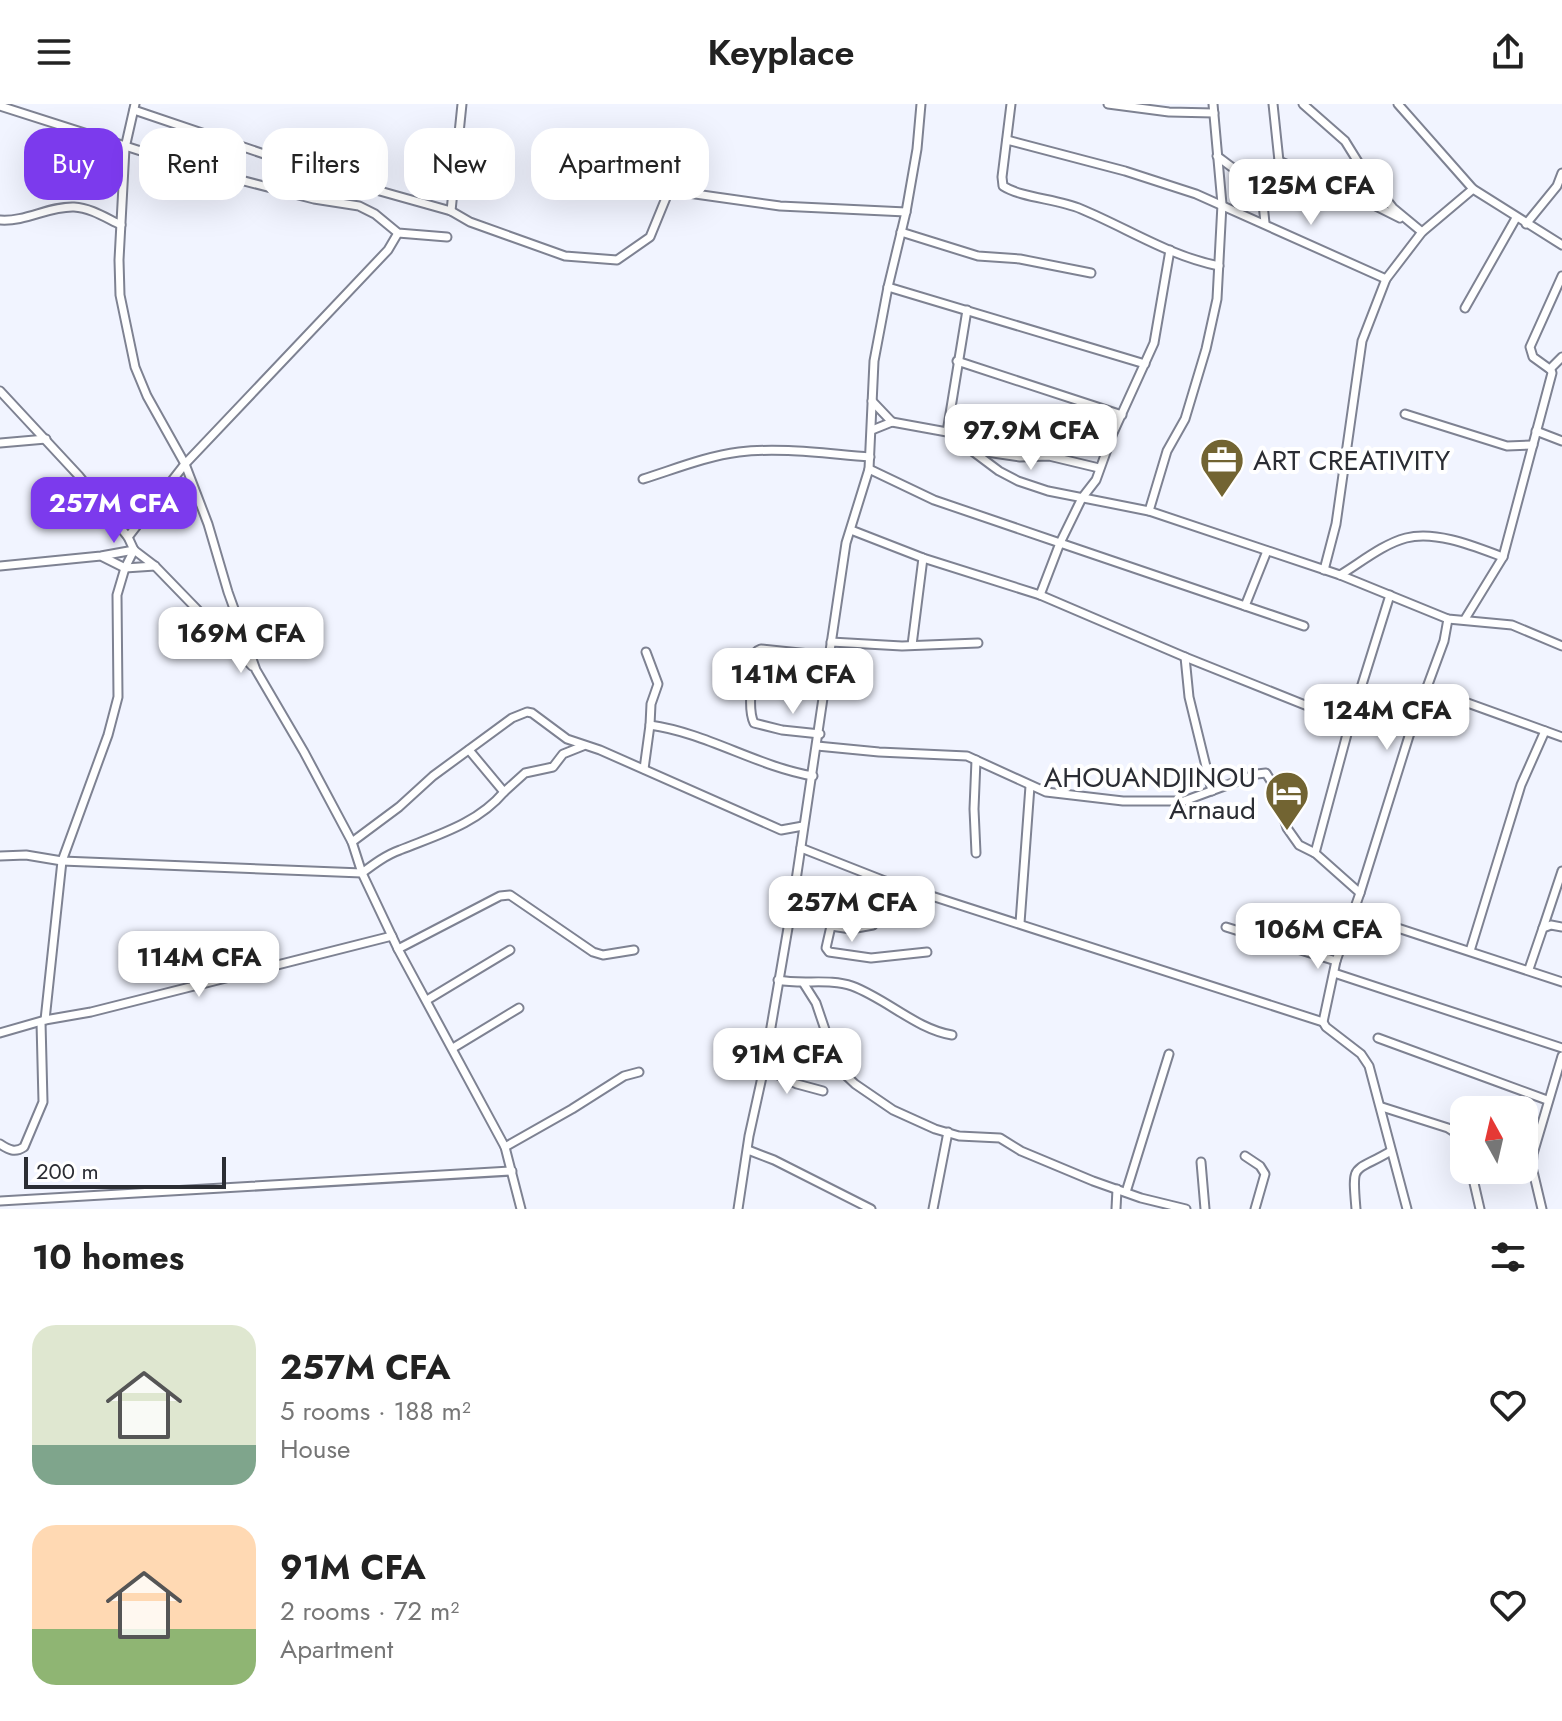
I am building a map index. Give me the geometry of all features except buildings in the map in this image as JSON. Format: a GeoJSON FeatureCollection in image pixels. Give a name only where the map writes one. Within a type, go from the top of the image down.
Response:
{"type":"FeatureCollection","features":[{"type":"Feature","properties":{"kind":"street"},"geometry":{"type":"LineString","coordinates":[[451,211],[462,104]]}},
{"type":"Feature","properties":{"kind":"street"},"geometry":{"type":"LineString","coordinates":[[738,1209],[820,734],[844,557],[869,469],[874,361],[906,212],[921,104]]}},
{"type":"Feature","properties":{"kind":"street"},"geometry":{"type":"LineString","coordinates":[[1011,104],[1002,177],[1007,189],[1081,209],[1170,250],[1219,266]]}},
{"type":"Feature","properties":{"kind":"street"},"geometry":{"type":"LineString","coordinates":[[1108,104],[1214,113]]}},
{"type":"Feature","properties":{"kind":"street"},"geometry":{"type":"LineString","coordinates":[[1149,511],[1167,451],[1185,419],[1217,299],[1222,204],[1213,104]]}},
{"type":"Feature","properties":{"kind":"street"},"geometry":{"type":"LineString","coordinates":[[1273,104],[1279,161]]}},
{"type":"Feature","properties":{"kind":"street"},"geometry":{"type":"LineString","coordinates":[[1303,104],[1345,141],[1363,170],[1406,221]]}},
{"type":"Feature","properties":{"kind":"street"},"geometry":{"type":"LineString","coordinates":[[1398,104],[1473,189],[1562,245]]}},
{"type":"Feature","properties":{"kind":"street"},"geometry":{"type":"LineString","coordinates":[[0,106],[125,148],[265,187],[359,206],[375,214],[398,233],[447,237]]}},
{"type":"Feature","properties":{"kind":"street"},"geometry":{"type":"LineString","coordinates":[[521,1209],[505,1147],[398,949],[362,873],[352,842],[256,670],[185,464],[143,388],[135,367],[120,295],[125,148],[134,107],[344,181],[451,211],[470,222],[565,256],[617,260],[650,237],[668,193],[681,192],[780,206],[906,212]]}},
{"type":"Feature","properties":{"kind":"street"},"geometry":{"type":"LineString","coordinates":[[1007,140],[1144,176],[1222,204],[1386,279]]}},
{"type":"Feature","properties":{"kind":"street"},"geometry":{"type":"LineString","coordinates":[[1217,156],[1238,174],[1260,175],[1279,161]]}},
{"type":"Feature","properties":{"kind":"street"},"geometry":{"type":"LineString","coordinates":[[1279,161],[1324,180],[1422,232]]}},
{"type":"Feature","properties":{"kind":"street"},"geometry":{"type":"LineString","coordinates":[[1526,224],[1559,186],[1562,173]]}},
{"type":"Feature","properties":{"kind":"street"},"geometry":{"type":"LineString","coordinates":[[1260,175],[1265,223]]}},
{"type":"Feature","properties":{"kind":"street"},"geometry":{"type":"LineString","coordinates":[[1324,570],[1336,524],[1362,341],[1386,279],[1422,232],[1473,189]]}},
{"type":"Feature","properties":{"kind":"street"},"geometry":{"type":"LineString","coordinates":[[0,220],[18,220],[73,207],[91,211],[121,225]]}},
{"type":"Feature","properties":{"kind":"street"},"geometry":{"type":"LineString","coordinates":[[1465,308],[1516,218]]}},
{"type":"Feature","properties":{"kind":"street"},"geometry":{"type":"LineString","coordinates":[[901,232],[978,256],[1020,259],[1091,273]]}},
{"type":"Feature","properties":{"kind":"street"},"geometry":{"type":"LineString","coordinates":[[128,537],[185,464],[252,397],[388,250],[398,233]]}},
{"type":"Feature","properties":{"kind":"street"},"geometry":{"type":"LineString","coordinates":[[1040,595],[1060,543],[1082,498],[1096,480],[1145,364],[1160,320],[1170,250]]}},
{"type":"Feature","properties":{"kind":"street"},"geometry":{"type":"LineString","coordinates":[[1465,619],[1503,557],[1552,373],[1533,357],[1530,347],[1562,276]]}},
{"type":"Feature","properties":{"kind":"street"},"geometry":{"type":"LineString","coordinates":[[888,287],[1145,364]]}},
{"type":"Feature","properties":{"kind":"street"},"geometry":{"type":"LineString","coordinates":[[947,432],[967,310]]}},
{"type":"Feature","properties":{"kind":"street"},"geometry":{"type":"LineString","coordinates":[[1550,369],[1562,357]]}},
{"type":"Feature","properties":{"kind":"street"},"geometry":{"type":"LineString","coordinates":[[957,361],[1122,415]]}},
{"type":"Feature","properties":{"kind":"street"},"geometry":{"type":"LineString","coordinates":[[0,391],[46,439],[128,537],[134,550],[155,566],[256,670]]}},
{"type":"Feature","properties":{"kind":"street"},"geometry":{"type":"LineString","coordinates":[[872,401],[892,422]]}},
{"type":"Feature","properties":{"kind":"street"},"geometry":{"type":"LineString","coordinates":[[1405,414],[1507,446],[1533,445]]}},
{"type":"Feature","properties":{"kind":"street"},"geometry":{"type":"LineString","coordinates":[[872,430],[892,422],[947,432],[999,471],[1018,481],[1048,491],[1149,511],[1340,575],[1448,619],[1512,625],[1562,646]]}},
{"type":"Feature","properties":{"kind":"street"},"geometry":{"type":"LineString","coordinates":[[1536,431],[1562,441]]}},
{"type":"Feature","properties":{"kind":"street"},"geometry":{"type":"LineString","coordinates":[[0,443],[46,439]]}},
{"type":"Feature","properties":{"kind":"street"},"geometry":{"type":"LineString","coordinates":[[643,479],[708,458],[766,450],[870,457]]}},
{"type":"Feature","properties":{"kind":"street"},"geometry":{"type":"LineString","coordinates":[[971,450],[1020,457],[1049,456],[1099,468]]}},
{"type":"Feature","properties":{"kind":"street"},"geometry":{"type":"LineString","coordinates":[[869,469],[934,500],[1304,626]]}},
{"type":"Feature","properties":{"kind":"street"},"geometry":{"type":"LineString","coordinates":[[851,530],[923,558],[1040,595],[1350,723]]}},
{"type":"Feature","properties":{"kind":"street"},"geometry":{"type":"LineString","coordinates":[[1340,575],[1393,543],[1415,536],[1432,537],[1503,557]]}},
{"type":"Feature","properties":{"kind":"street"},"geometry":{"type":"LineString","coordinates":[[0,566],[134,550]]}},
{"type":"Feature","properties":{"kind":"street"},"geometry":{"type":"LineString","coordinates":[[0,1144],[11,1151],[24,1147],[43,1102],[43,1021],[62,861],[108,735],[118,697],[117,595],[134,550]]}},
{"type":"Feature","properties":{"kind":"street"},"geometry":{"type":"LineString","coordinates":[[1245,606],[1267,551]]}},
{"type":"Feature","properties":{"kind":"street"},"geometry":{"type":"LineString","coordinates":[[101,556],[125,568],[155,566]]}},
{"type":"Feature","properties":{"kind":"street"},"geometry":{"type":"LineString","coordinates":[[912,645],[923,558]]}},
{"type":"Feature","properties":{"kind":"street"},"geometry":{"type":"LineString","coordinates":[[1315,853],[1350,723],[1390,595]]}},
{"type":"Feature","properties":{"kind":"street"},"geometry":{"type":"LineString","coordinates":[[1323,1022],[1336,961],[1390,792],[1444,641],[1448,619]]}},
{"type":"Feature","properties":{"kind":"street"},"geometry":{"type":"LineString","coordinates":[[831,642],[912,645],[978,643]]}},
{"type":"Feature","properties":{"kind":"street"},"geometry":{"type":"LineString","coordinates":[[820,734],[754,723],[750,710],[754,668],[757,651],[761,649],[829,656]]}},
{"type":"Feature","properties":{"kind":"street"},"geometry":{"type":"LineString","coordinates":[[644,769],[651,704],[658,684],[646,652]]}},
{"type":"Feature","properties":{"kind":"street"},"geometry":{"type":"LineString","coordinates":[[1185,657],[1189,697],[1212,791]]}},
{"type":"Feature","properties":{"kind":"street"},"geometry":{"type":"LineString","coordinates":[[1426,688],[1562,737]]}},
{"type":"Feature","properties":{"kind":"street"},"geometry":{"type":"LineString","coordinates":[[352,842],[512,718],[527,712],[583,746],[600,750],[786,831],[801,844],[885,881],[1323,1022],[1361,1054],[1369,1066],[1407,1209]]}},
{"type":"Feature","properties":{"kind":"street"},"geometry":{"type":"LineString","coordinates":[[650,725],[704,737],[760,762],[813,776]]}},
{"type":"Feature","properties":{"kind":"street"},"geometry":{"type":"LineString","coordinates":[[1470,951],[1521,785],[1545,731]]}},
{"type":"Feature","properties":{"kind":"street"},"geometry":{"type":"LineString","coordinates":[[0,856],[362,873],[400,850],[431,839],[477,816],[491,807],[525,773],[553,767],[563,754],[583,746]]}},
{"type":"Feature","properties":{"kind":"street"},"geometry":{"type":"LineString","coordinates":[[817,746],[967,756],[1030,786],[1066,796],[1151,803],[1184,801],[1266,773],[1274,786],[1287,828],[1299,845],[1315,853],[1360,893]]}},
{"type":"Feature","properties":{"kind":"street"},"geometry":{"type":"LineString","coordinates":[[469,750],[504,792]]}},
{"type":"Feature","properties":{"kind":"street"},"geometry":{"type":"LineString","coordinates":[[976,760],[976,853]]}},
{"type":"Feature","properties":{"kind":"street"},"geometry":{"type":"LineString","coordinates":[[1020,923],[1030,786]]}},
{"type":"Feature","properties":{"kind":"street"},"geometry":{"type":"LineString","coordinates":[[786,831],[803,826]]}},
{"type":"Feature","properties":{"kind":"street"},"geometry":{"type":"LineString","coordinates":[[1529,969],[1562,871]]}},
{"type":"Feature","properties":{"kind":"street"},"geometry":{"type":"LineString","coordinates":[[795,887],[828,897],[831,926],[826,948],[829,952],[883,958],[927,952]]}},
{"type":"Feature","properties":{"kind":"street"},"geometry":{"type":"LineString","coordinates":[[398,949],[500,896],[510,895],[593,952],[603,955],[634,950]]}},
{"type":"Feature","properties":{"kind":"street"},"geometry":{"type":"LineString","coordinates":[[1352,913],[1562,982]]}},
{"type":"Feature","properties":{"kind":"street"},"geometry":{"type":"LineString","coordinates":[[831,926],[851,929],[873,925]]}},
{"type":"Feature","properties":{"kind":"street"},"geometry":{"type":"LineString","coordinates":[[1543,928],[1551,925],[1562,927]]}},
{"type":"Feature","properties":{"kind":"street"},"geometry":{"type":"LineString","coordinates":[[1226,927],[1336,961]]}},
{"type":"Feature","properties":{"kind":"street"},"geometry":{"type":"LineString","coordinates":[[0,1033],[392,936]]}},
{"type":"Feature","properties":{"kind":"street"},"geometry":{"type":"LineString","coordinates":[[427,1000],[510,950]]}},
{"type":"Feature","properties":{"kind":"street"},"geometry":{"type":"LineString","coordinates":[[1334,973],[1562,1048]]}},
{"type":"Feature","properties":{"kind":"street"},"geometry":{"type":"LineString","coordinates":[[778,980],[848,985],[877,997],[933,1030],[952,1035]]}},
{"type":"Feature","properties":{"kind":"street"},"geometry":{"type":"LineString","coordinates":[[804,984],[816,1003],[838,1068],[893,1110],[959,1136],[1000,1138],[1048,1163],[1117,1189],[1184,1209]]}},
{"type":"Feature","properties":{"kind":"street"},"geometry":{"type":"LineString","coordinates":[[453,1048],[519,1008]]}},
{"type":"Feature","properties":{"kind":"street"},"geometry":{"type":"LineString","coordinates":[[1378,1038],[1547,1100]]}},
{"type":"Feature","properties":{"kind":"street"},"geometry":{"type":"LineString","coordinates":[[1126,1192],[1169,1054]]}},
{"type":"Feature","properties":{"kind":"street"},"geometry":{"type":"LineString","coordinates":[[1538,1125],[1562,1056]]}},
{"type":"Feature","properties":{"kind":"street"},"geometry":{"type":"LineString","coordinates":[[764,1068],[797,1084],[823,1091]]}},
{"type":"Feature","properties":{"kind":"street"},"geometry":{"type":"LineString","coordinates":[[505,1147],[624,1076],[639,1072]]}},
{"type":"Feature","properties":{"kind":"street"},"geometry":{"type":"LineString","coordinates":[[1382,1107],[1450,1129]]}},
{"type":"Feature","properties":{"kind":"street"},"geometry":{"type":"LineString","coordinates":[[933,1209],[948,1132]]}},
{"type":"Feature","properties":{"kind":"street"},"geometry":{"type":"LineString","coordinates":[[748,1150],[871,1209]]}},
{"type":"Feature","properties":{"kind":"street"},"geometry":{"type":"LineString","coordinates":[[1356,1209],[1356,1169],[1391,1151]]}},
{"type":"Feature","properties":{"kind":"street"},"geometry":{"type":"LineString","coordinates":[[1245,1156],[1260,1166],[1265,1174],[1255,1209]]}},
{"type":"Feature","properties":{"kind":"street"},"geometry":{"type":"LineString","coordinates":[[1201,1162],[1205,1209]]}},
{"type":"Feature","properties":{"kind":"street"},"geometry":{"type":"LineString","coordinates":[[0,1201],[512,1171]]}},
{"type":"Feature","properties":{"kind":"street"},"geometry":{"type":"LineString","coordinates":[[1474,1184],[1480,1209]]}},
{"type":"Feature","properties":{"kind":"street"},"geometry":{"type":"LineString","coordinates":[[1536,1184],[1542,1209]]}},
{"type":"Feature","properties":{"kind":"street"},"geometry":{"type":"LineString","coordinates":[[1116,1209],[1117,1189]]}},
{"type":"Feature","properties":{"kind":"place","name":"ART CREATIVITY"},"geometry":{"type":"Point","coordinates":[1222,499]}},
{"type":"Feature","properties":{"kind":"place","name":"AHOUANDJINOU Arnaud"},"geometry":{"type":"Point","coordinates":[1287,832]}}]}
